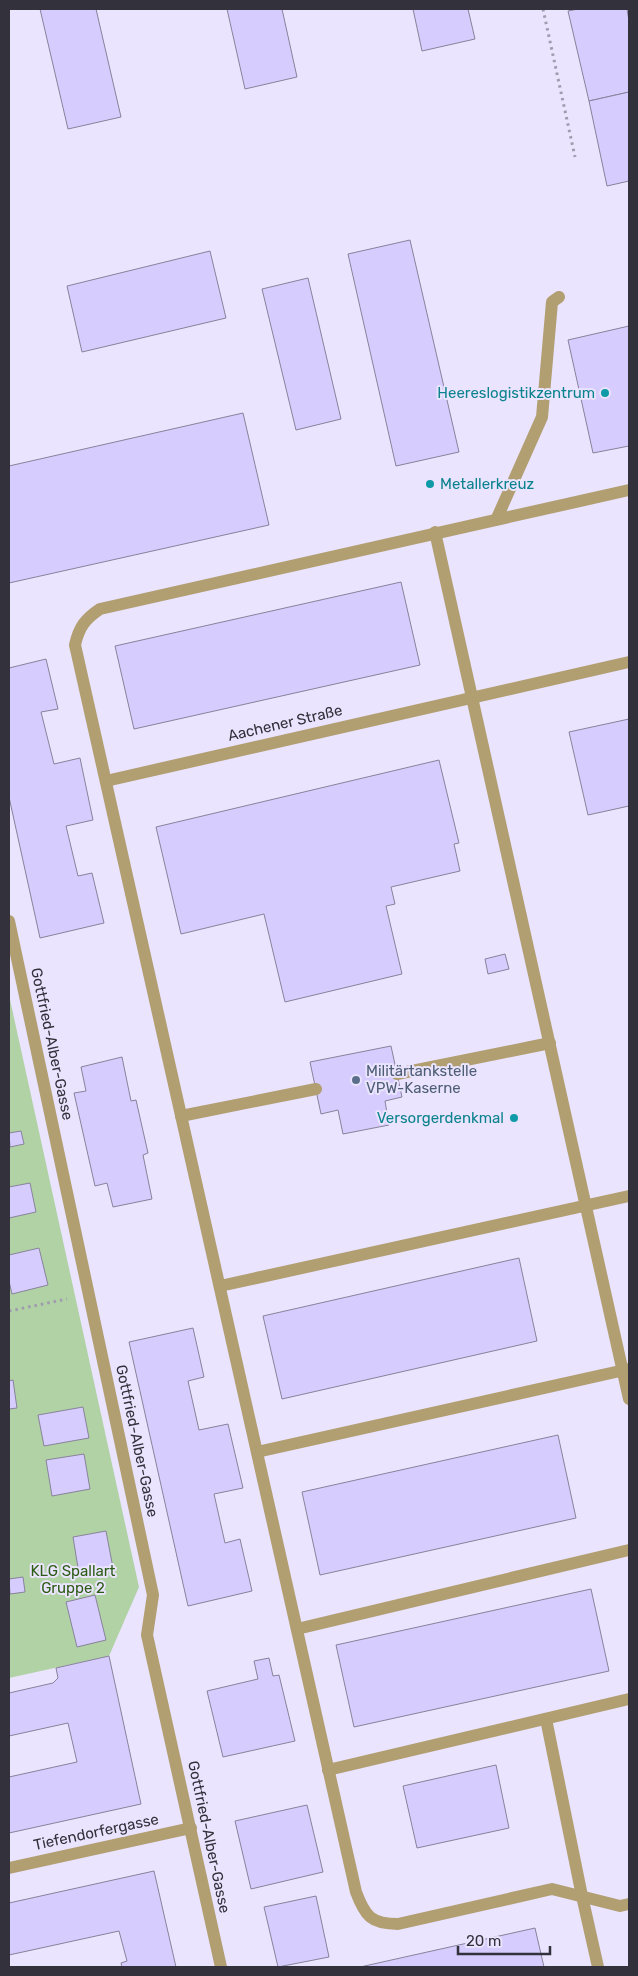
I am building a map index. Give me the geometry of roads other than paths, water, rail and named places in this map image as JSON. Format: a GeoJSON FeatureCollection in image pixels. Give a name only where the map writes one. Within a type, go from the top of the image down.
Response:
{"type":"FeatureCollection","features":[{"type":"Feature","properties":{"kind":"street"},"geometry":{"type":"LineString","coordinates":[[497,518],[542,417],[552,302],[558,297]]}},
{"type":"Feature","properties":{"kind":"street"},"geometry":{"type":"LineString","coordinates":[[629,490],[497,518],[100,609],[86,618],[78,632],[75,645],[328,1770],[356,1892],[361,1906],[372,1920],[385,1924],[398,1924],[552,1889],[620,1906],[629,1904]]}},
{"type":"Feature","properties":{"kind":"street"},"geometry":{"type":"LineString","coordinates":[[435,532],[586,1205],[626,1369],[629,1400]]}},
{"type":"Feature","properties":{"kind":"street","name":"Aachener Straße"},"geometry":{"type":"LineString","coordinates":[[106,781],[629,662]]}},
{"type":"Feature","properties":{"kind":"street","name":"Gottfried-Alber-Gasse"},"geometry":{"type":"LineString","coordinates":[[9,920],[153,1595],[147,1635],[221,1967]]}},
{"type":"Feature","properties":{"kind":"street"},"geometry":{"type":"LineString","coordinates":[[397,1074],[550,1043]]}},
{"type":"Feature","properties":{"kind":"street"},"geometry":{"type":"LineString","coordinates":[[181,1116],[316,1089]]}},
{"type":"Feature","properties":{"kind":"street"},"geometry":{"type":"LineString","coordinates":[[220,1286],[629,1196]]}},
{"type":"Feature","properties":{"kind":"street"},"geometry":{"type":"LineString","coordinates":[[257,1452],[626,1369]]}},
{"type":"Feature","properties":{"kind":"street"},"geometry":{"type":"LineString","coordinates":[[297,1629],[629,1550]]}},
{"type":"Feature","properties":{"kind":"street"},"geometry":{"type":"LineString","coordinates":[[328,1770],[629,1699]]}},
{"type":"Feature","properties":{"kind":"street"},"geometry":{"type":"LineString","coordinates":[[546,1719],[598,1967]]}},
{"type":"Feature","properties":{"kind":"street","name":"Tiefendorfergasse"},"geometry":{"type":"LineString","coordinates":[[9,1868],[191,1828]]}},
{"type":"Feature","properties":{"kind":"place","name":"Heereslogistikzentrum"},"geometry":{"type":"Point","coordinates":[605,393]}},
{"type":"Feature","properties":{"kind":"place","name":"Metallerkreuz"},"geometry":{"type":"Point","coordinates":[430,484]}},
{"type":"Feature","properties":{"kind":"place","name":"Militärtankstelle VPW-Kaserne"},"geometry":{"type":"Point","coordinates":[356,1080]}},
{"type":"Feature","properties":{"kind":"place","name":"Versorgerdenkmal"},"geometry":{"type":"Point","coordinates":[514,1118]}},
{"type":"Feature","properties":{"kind":"park label","name":"KLG Spallart Gruppe 2"},"geometry":{"type":"Point","coordinates":[73,1580]}}]}
